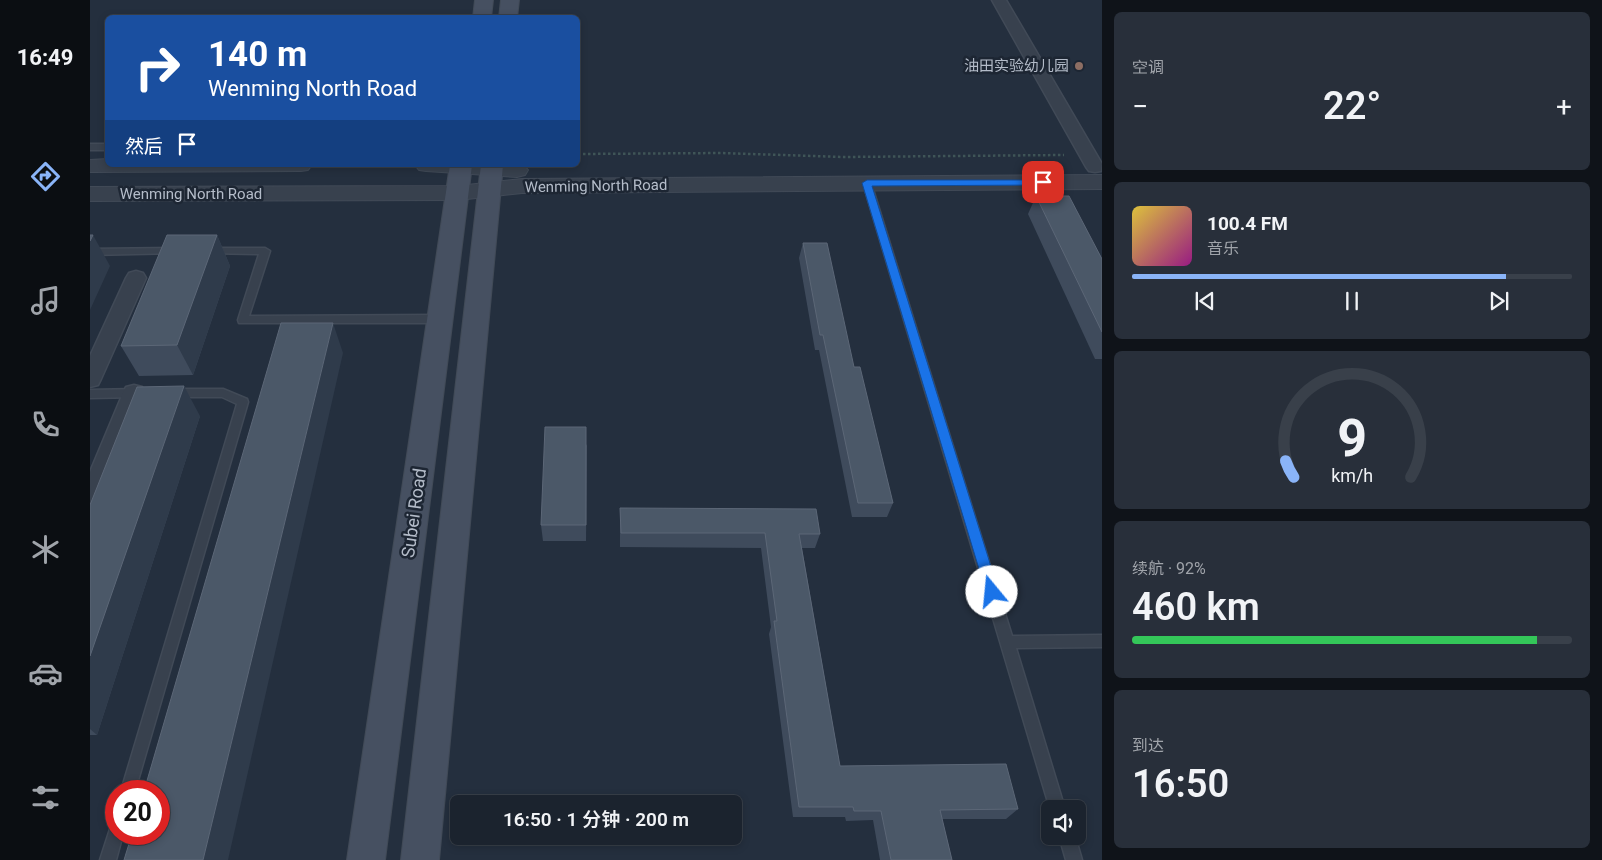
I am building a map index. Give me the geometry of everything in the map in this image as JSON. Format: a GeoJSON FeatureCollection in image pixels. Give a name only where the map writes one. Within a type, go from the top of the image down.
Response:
{"type":"FeatureCollection","features":[{"type":"Feature","properties":{"kind":"main road"},"geometry":{"type":"LineString","coordinates":[[482,15],[484,0]]}},
{"type":"Feature","properties":{"kind":"main road"},"geometry":{"type":"LineString","coordinates":[[508,15],[510,0]]}},
{"type":"Feature","properties":{"kind":"main road"},"geometry":{"type":"LineString","coordinates":[[420,860],[491,174]]}},
{"type":"Feature","properties":{"kind":"main road","name":"Subei Road"},"geometry":{"type":"LineString","coordinates":[[366,860],[460,175]]}},
{"type":"Feature","properties":{"kind":"street"},"geometry":{"type":"LineString","coordinates":[[999,0],[1097,168]]}},
{"type":"Feature","properties":{"kind":"street","name":"Wenming North Road"},"geometry":{"type":"LineString","coordinates":[[90,166],[105,166]]}},
{"type":"Feature","properties":{"kind":"street","name":"Wenming North Road"},"geometry":{"type":"LineString","coordinates":[[433,167],[460,175]]}},
{"type":"Feature","properties":{"kind":"street","name":"Wenming North Road"},"geometry":{"type":"LineString","coordinates":[[90,194],[535,171],[1097,168]]}},
{"type":"Feature","properties":{"kind":"street","name":"Wenming North Road"},"geometry":{"type":"LineString","coordinates":[[491,174],[522,186],[867,183],[1097,168]]}},
{"type":"Feature","properties":{"kind":"street"},"geometry":{"type":"LineString","coordinates":[[90,379],[136,278]]}},
{"type":"Feature","properties":{"kind":"street"},"geometry":{"type":"LineString","coordinates":[[90,501],[151,393]]}},
{"type":"Feature","properties":{"kind":"lane"},"geometry":{"type":"LineString","coordinates":[[90,147],[105,147]]}},
{"type":"Feature","properties":{"kind":"lane"},"geometry":{"type":"LineString","coordinates":[[867,183],[1055,800]]}},
{"type":"Feature","properties":{"kind":"lane"},"geometry":{"type":"LineString","coordinates":[[90,252],[266,251],[243,320],[440,319]]}},
{"type":"Feature","properties":{"kind":"lane"},"geometry":{"type":"LineString","coordinates":[[90,394],[223,393],[244,402],[131,780]]}},
{"type":"Feature","properties":{"kind":"lane"},"geometry":{"type":"LineString","coordinates":[[1008,642],[1102,641]]}},
{"type":"Feature","properties":{"kind":"lane"},"geometry":{"type":"LineString","coordinates":[[108,860],[112,845]]}},
{"type":"Feature","properties":{"kind":"lane"},"geometry":{"type":"LineString","coordinates":[[1069,845],[1074,860]]}},
{"type":"Feature","properties":{"kind":"path"},"geometry":{"type":"LineString","coordinates":[[580,154],[721,153],[843,156],[1097,168]]}},
{"type":"Feature","properties":{"kind":"building"},"geometry":{"type":"Polygon","coordinates":[[[1036,196],[1069,196],[1102,259],[1102,332],[1036,196]]]}},
{"type":"Feature","properties":{"kind":"building"},"geometry":{"type":"Polygon","coordinates":[[[167,235],[217,235],[177,345],[121,346],[167,235]]]}},
{"type":"Feature","properties":{"kind":"building"},"geometry":{"type":"Polygon","coordinates":[[[803,243],[827,243],[854,367],[860,367],[893,503],[858,503],[823,335],[820,335],[803,243]]]}},
{"type":"Feature","properties":{"kind":"building"},"geometry":{"type":"Polygon","coordinates":[[[281,323],[333,323],[203,860],[124,860],[129,845],[170,845],[170,780],[147,780],[281,323]]]}},
{"type":"Feature","properties":{"kind":"building"},"geometry":{"type":"Polygon","coordinates":[[[184,386],[90,656],[90,505],[137,387],[184,386]]]}},
{"type":"Feature","properties":{"kind":"building"},"geometry":{"type":"Polygon","coordinates":[[[545,427],[586,427],[586,525],[541,525],[545,427]]]}},
{"type":"Feature","properties":{"kind":"building"},"geometry":{"type":"Polygon","coordinates":[[[620,508],[816,509],[820,534],[799,534],[840,766],[1006,764],[1018,809],[940,810],[952,860],[891,860],[881,811],[854,811],[853,807],[799,807],[774,621],[777,621],[765,533],[621,533],[620,508]]]}},
{"type":"Feature","properties":{"kind":"place","name":"油田实验幼儿园"},"geometry":{"type":"Point","coordinates":[1079,66]}},
{"type":"Feature","properties":{"kind":"route"},"geometry":{"type":"LineString","coordinates":[[992,592],[867,183],[1043,182]]}}]}
